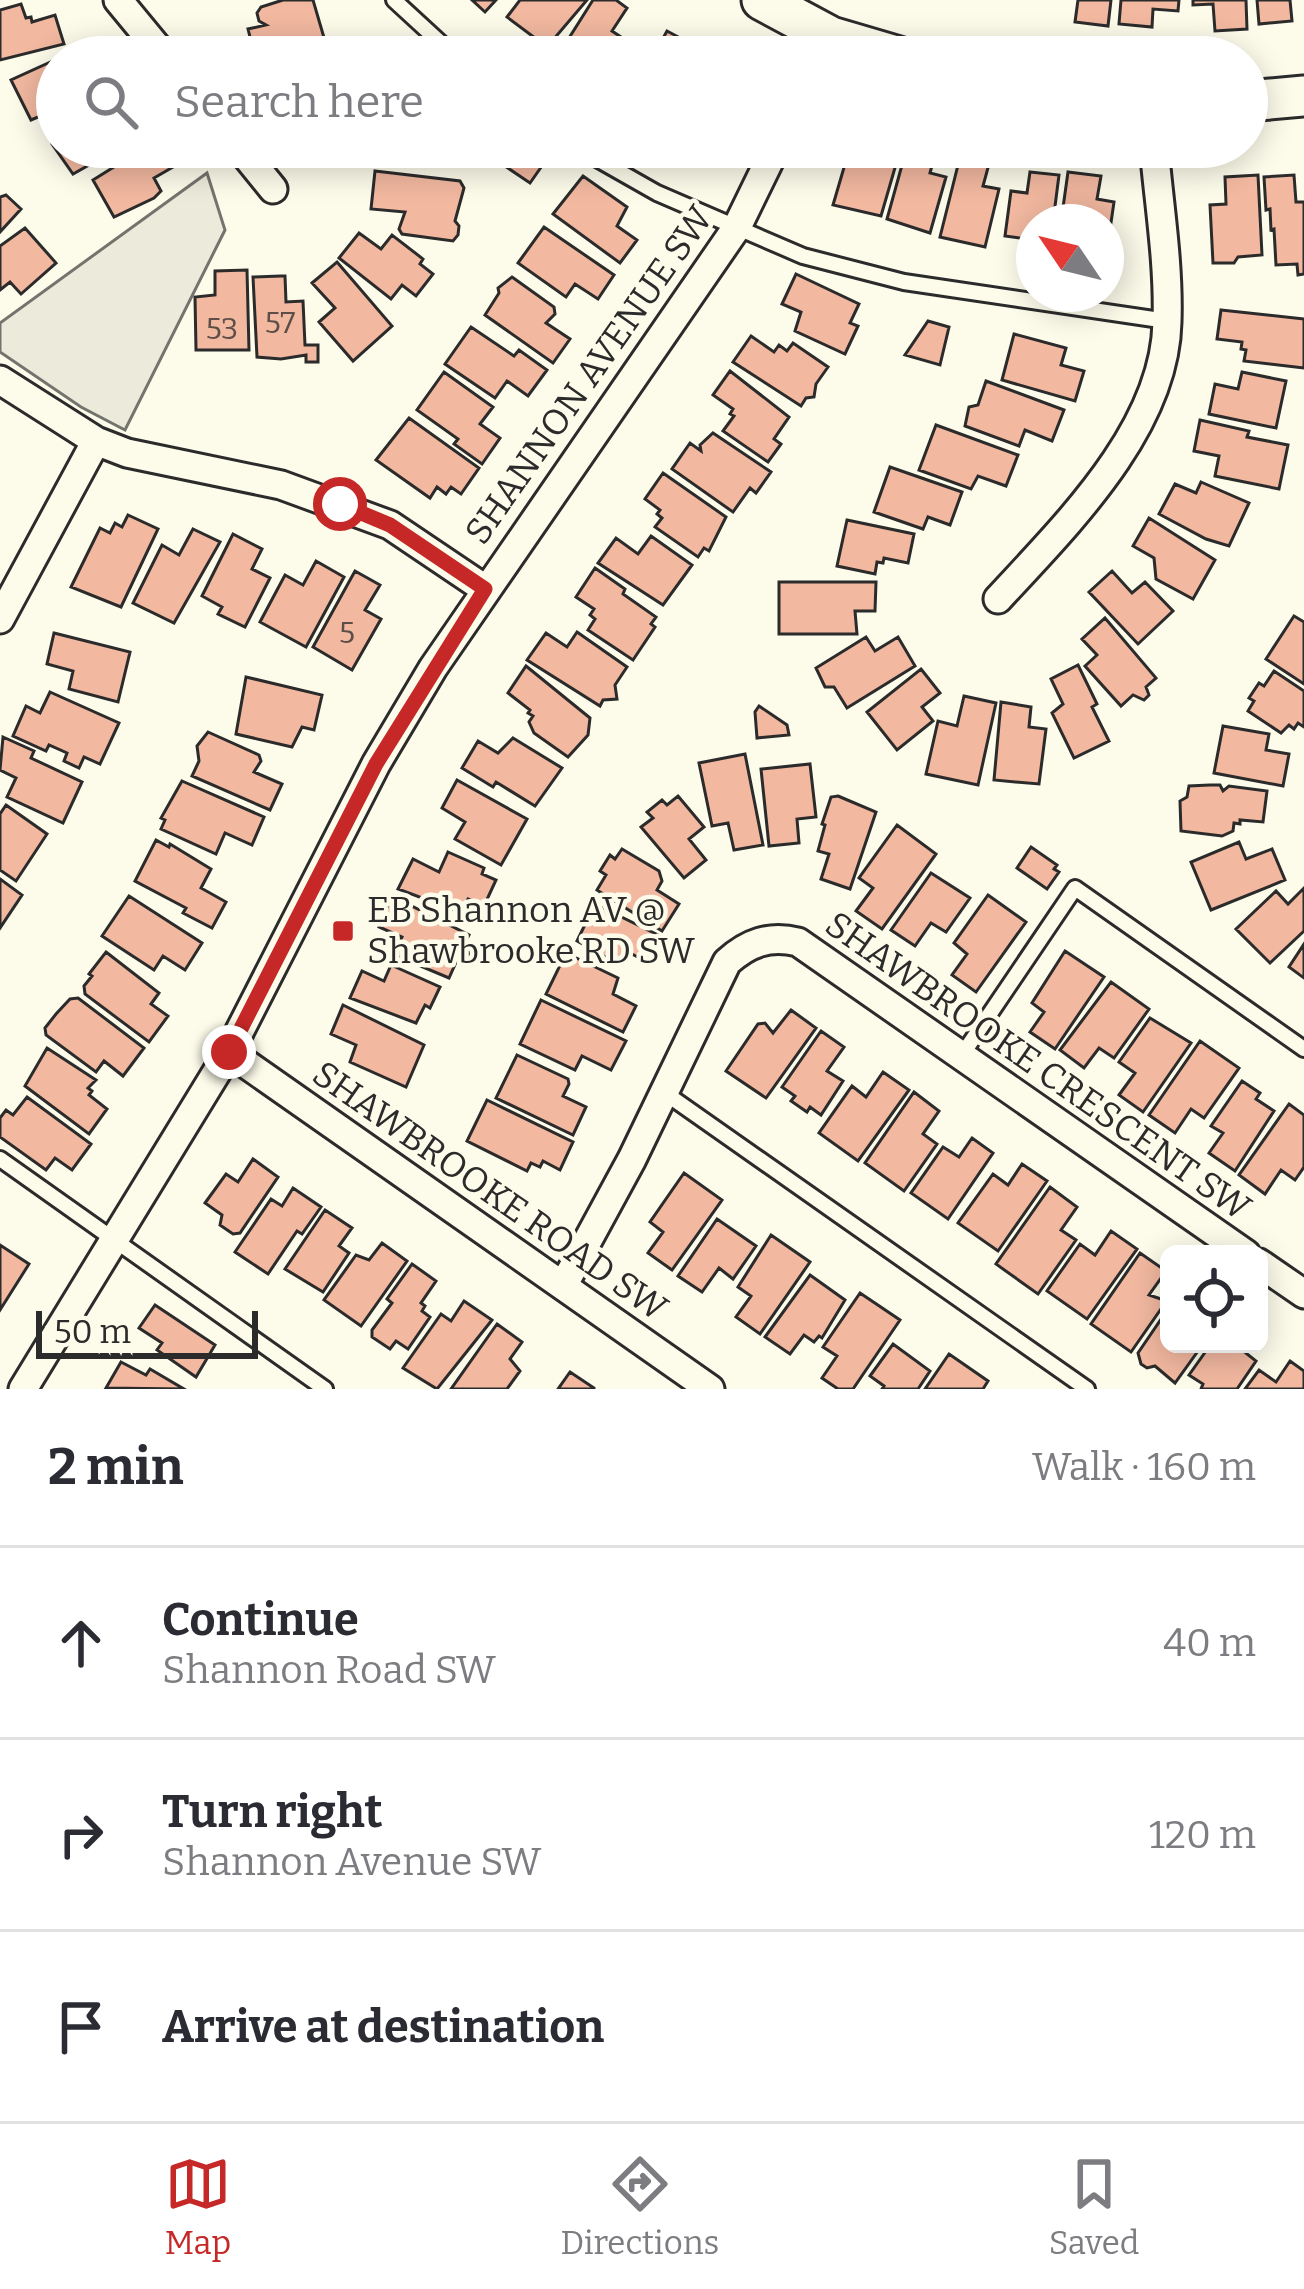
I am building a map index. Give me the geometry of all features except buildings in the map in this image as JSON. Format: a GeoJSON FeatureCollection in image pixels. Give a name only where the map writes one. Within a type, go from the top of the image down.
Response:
{"type":"FeatureCollection","features":[{"type":"Feature","properties":{"kind":"street"},"geometry":{"type":"LineString","coordinates":[[118,0],[148,36]]}},
{"type":"Feature","properties":{"kind":"street"},"geometry":{"type":"LineString","coordinates":[[762,0],[811,36]]}},
{"type":"Feature","properties":{"kind":"street"},"geometry":{"type":"LineString","coordinates":[[1268,99],[1304,96]]}},
{"type":"Feature","properties":{"kind":"street"},"geometry":{"type":"LineString","coordinates":[[256,168],[273,189]]}},
{"type":"Feature","properties":{"kind":"street","name":"SHANNON AVENUE SW"},"geometry":{"type":"LineString","coordinates":[[23,1389],[229,1052],[376,764],[485,589],[737,227],[766,168]]}},
{"type":"Feature","properties":{"kind":"street"},"geometry":{"type":"LineString","coordinates":[[998,599],[1110,471],[1138,422],[1155,379],[1167,322],[1156,168]]}},
{"type":"Feature","properties":{"kind":"street"},"geometry":{"type":"LineString","coordinates":[[0,380],[96,441],[159,462],[280,485],[390,525],[485,589]]}},
{"type":"Feature","properties":{"kind":"street"},"geometry":{"type":"LineString","coordinates":[[0,619],[96,441]]}},
{"type":"Feature","properties":{"kind":"street","name":"SHAWBROOKE CRESCENT SW"},"geometry":{"type":"LineString","coordinates":[[563,1286],[665,1093],[727,962],[762,940],[782,938],[798,942],[1233,1245]]}},
{"type":"Feature","properties":{"kind":"street","name":"SHAWBROOKE ROAD SW"},"geometry":{"type":"LineString","coordinates":[[229,1052],[710,1389]]}},
{"type":"Feature","properties":{"kind":"street","name":"SHAWBROOKE CRESCENT SW"},"geometry":{"type":"LineString","coordinates":[[1268,1269],[1304,1294]]}},
{"type":"Feature","properties":{"kind":"lane"},"geometry":{"type":"LineString","coordinates":[[394,0],[433,36]]}},
{"type":"Feature","properties":{"kind":"lane"},"geometry":{"type":"LineString","coordinates":[[613,168],[657,193],[803,256],[904,282],[1167,322]]}},
{"type":"Feature","properties":{"kind":"lane"},"geometry":{"type":"LineString","coordinates":[[962,1055],[1076,888],[1304,1049]]}},
{"type":"Feature","properties":{"kind":"lane"},"geometry":{"type":"LineString","coordinates":[[665,1093],[1087,1389]]}},
{"type":"Feature","properties":{"kind":"lane"},"geometry":{"type":"LineString","coordinates":[[0,1160],[325,1389]]}},
{"type":"Feature","properties":{"kind":"shaded area"},"geometry":{"type":"Polygon","coordinates":[[[207,173],[225,230],[125,430],[81,407],[0,352],[0,323],[207,173]]]}},
{"type":"Feature","properties":{"kind":"place","name":"EB Shannon AV @ Shawbrooke RD SW"},"geometry":{"type":"Point","coordinates":[343,931]}},
{"type":"Feature","properties":{"kind":"route"},"geometry":{"type":"LineString","coordinates":[[229,1052],[376,764],[485,589],[390,525],[340,504]]}}]}
